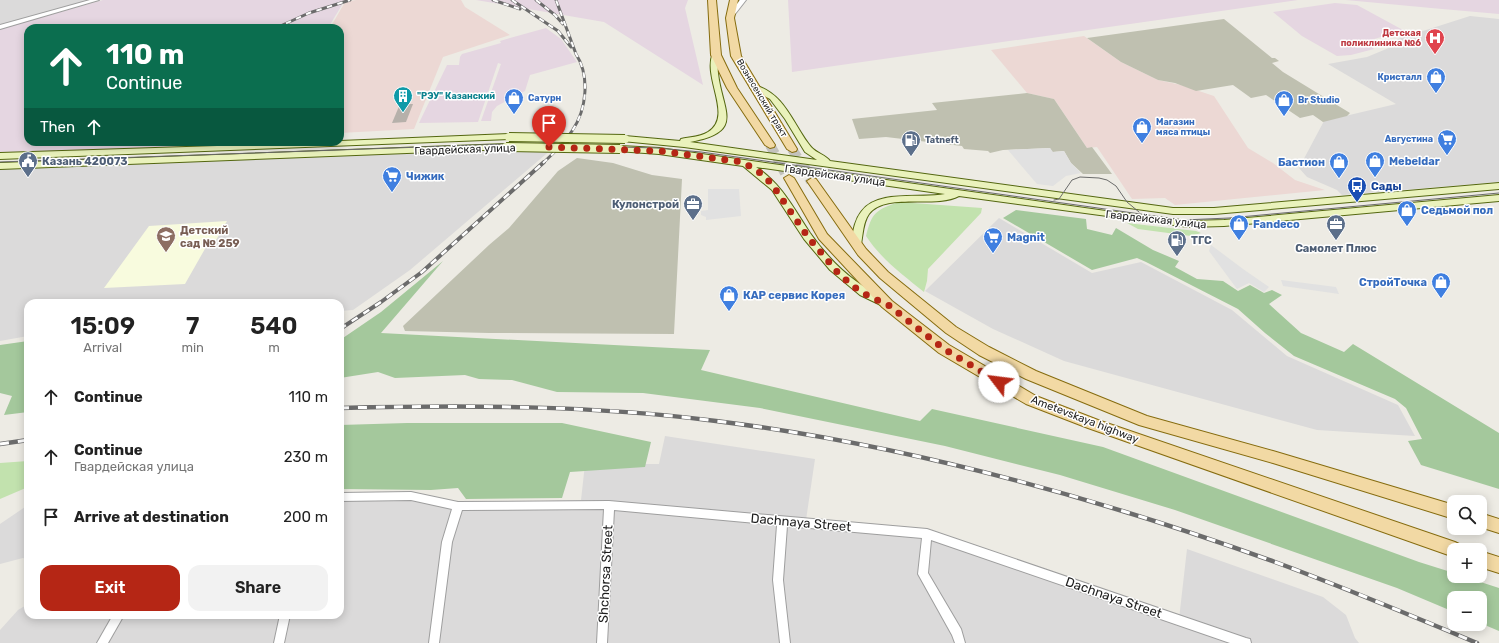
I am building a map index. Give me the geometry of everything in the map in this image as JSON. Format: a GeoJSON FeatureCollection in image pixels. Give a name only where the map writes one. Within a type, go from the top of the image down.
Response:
{"type":"FeatureCollection","features":[{"type":"Feature","properties":{"kind":"main road","name":"Вознесенский тракт"},"geometry":{"type":"LineString","coordinates":[[712,0],[716,56],[732,88],[770,146]]}},
{"type":"Feature","properties":{"kind":"main road","name":"Вознесенский тракт"},"geometry":{"type":"LineString","coordinates":[[734,0],[730,18],[736,56],[792,149]]}},
{"type":"Feature","properties":{"kind":"main road"},"geometry":{"type":"LineString","coordinates":[[673,143],[710,135],[721,125],[723,118],[722,97],[714,76],[713,68],[716,56]]}},
{"type":"Feature","properties":{"kind":"main road"},"geometry":{"type":"LineString","coordinates":[[754,87],[773,97],[789,118],[811,152],[834,165]]}},
{"type":"Feature","properties":{"kind":"main road","name":"Гвардейская улица"},"geometry":{"type":"LineString","coordinates":[[344,143],[509,137],[625,139],[673,143],[1173,211],[1214,211],[1499,186]]}},
{"type":"Feature","properties":{"kind":"main road"},"geometry":{"type":"LineString","coordinates":[[252,157],[258,146]]}},
{"type":"Feature","properties":{"kind":"main road","name":"Гвардейская улица"},"geometry":{"type":"LineString","coordinates":[[0,156],[258,146]]}},
{"type":"Feature","properties":{"kind":"main road","name":"Гвардейская улица"},"geometry":{"type":"LineString","coordinates":[[0,166],[506,146],[620,148],[660,151],[967,193],[1106,214],[1189,224],[1224,224],[1499,198]]}},
{"type":"Feature","properties":{"kind":"main road"},"geometry":{"type":"LineString","coordinates":[[742,162],[758,171],[771,183],[808,237],[839,274],[858,290],[887,304]]}},
{"type":"Feature","properties":{"kind":"main road","name":"Ametevskaya highway"},"geometry":{"type":"LineString","coordinates":[[790,178],[823,236],[887,304],[944,349],[1031,400],[1093,424],[1447,547]]}},
{"type":"Feature","properties":{"kind":"main road","name":"Ametevskaya highway"},"geometry":{"type":"LineString","coordinates":[[812,181],[862,252],[884,275],[951,330],[984,350],[1031,375],[1144,421],[1272,457],[1447,510]]}},
{"type":"Feature","properties":{"kind":"main road"},"geometry":{"type":"LineString","coordinates":[[856,244],[861,219],[874,205],[886,200],[901,198],[933,199],[967,193]]}},
{"type":"Feature","properties":{"kind":"main road"},"geometry":{"type":"LineString","coordinates":[[1321,201],[1333,213]]}},
{"type":"Feature","properties":{"kind":"main road"},"geometry":{"type":"LineString","coordinates":[[1487,522],[1498,526]]}},
{"type":"Feature","properties":{"kind":"main road"},"geometry":{"type":"LineString","coordinates":[[1487,561],[1499,565]]}},
{"type":"Feature","properties":{"kind":"street"},"geometry":{"type":"LineString","coordinates":[[0,27],[95,0]]}},
{"type":"Feature","properties":{"kind":"street"},"geometry":{"type":"LineString","coordinates":[[730,18],[743,0]]}},
{"type":"Feature","properties":{"kind":"street","name":"Dachnaya Street"},"geometry":{"type":"LineString","coordinates":[[344,496],[411,496],[458,506],[609,505],[926,534],[1246,643]]}},
{"type":"Feature","properties":{"kind":"street","name":"Shchorsa Street"},"geometry":{"type":"LineString","coordinates":[[602,643],[609,505]]}},
{"type":"Feature","properties":{"kind":"street"},"geometry":{"type":"LineString","coordinates":[[434,643],[447,542],[458,506]]}},
{"type":"Feature","properties":{"kind":"street"},"geometry":{"type":"LineString","coordinates":[[782,520],[778,580],[785,643]]}},
{"type":"Feature","properties":{"kind":"street"},"geometry":{"type":"LineString","coordinates":[[926,534],[923,574],[957,633],[960,643]]}},
{"type":"Feature","properties":{"kind":"street"},"geometry":{"type":"LineString","coordinates":[[102,643],[116,619]]}},
{"type":"Feature","properties":{"kind":"street"},"geometry":{"type":"LineString","coordinates":[[278,643],[284,619]]}},
{"type":"Feature","properties":{"kind":"shaded area"},"geometry":{"type":"Polygon","coordinates":[[[0,0],[94,0],[0,27],[0,0]]]}},
{"type":"Feature","properties":{"kind":"shaded area"},"geometry":{"type":"Polygon","coordinates":[[[103,0],[345,0],[330,24],[24,24],[24,146],[197,146],[0,153],[0,29],[103,0]]]}},
{"type":"Feature","properties":{"kind":"shaded area"},"geometry":{"type":"Polygon","coordinates":[[[356,0],[461,0],[465,7],[510,35],[443,57],[414,129],[344,133],[344,24],[332,24],[345,2],[356,0]]]}},
{"type":"Feature","properties":{"kind":"shaded area"},"geometry":{"type":"Polygon","coordinates":[[[476,0],[688,0],[685,8],[703,85],[604,22],[476,0]]]}},
{"type":"Feature","properties":{"kind":"shaded area"},"geometry":{"type":"Polygon","coordinates":[[[788,0],[1298,0],[792,72],[788,0]]]}},
{"type":"Feature","properties":{"kind":"shaded area"},"geometry":{"type":"Polygon","coordinates":[[[1346,0],[1499,0],[1499,14],[1431,8],[1346,0]]]}},
{"type":"Feature","properties":{"kind":"shaded area"},"geometry":{"type":"Polygon","coordinates":[[[1335,3],[1357,5],[1403,30],[1365,42],[1374,49],[1351,55],[1337,56],[1302,36],[1273,12],[1335,3]]]}},
{"type":"Feature","properties":{"kind":"shaded area"},"geometry":{"type":"Polygon","coordinates":[[[1470,16],[1499,19],[1499,182],[1342,195],[1337,190],[1307,177],[1299,168],[1324,121],[1396,104],[1328,64],[1367,57],[1396,45],[1398,39],[1470,16]]]}},
{"type":"Feature","properties":{"kind":"shaded area"},"geometry":{"type":"Polygon","coordinates":[[[1224,19],[1272,58],[1279,61],[1272,63],[1283,72],[1350,113],[1347,116],[1323,122],[1313,115],[1300,118],[1266,95],[1251,98],[1233,85],[1196,91],[1175,83],[1158,80],[1121,62],[1087,38],[1224,19]]]}},
{"type":"Feature","properties":{"kind":"shaded area"},"geometry":{"type":"Polygon","coordinates":[[[546,28],[561,39],[577,62],[530,75],[525,91],[497,106],[492,112],[491,121],[481,121],[501,64],[498,63],[478,122],[419,123],[447,65],[459,65],[462,54],[546,28]]]}},
{"type":"Feature","properties":{"kind":"shaded area"},"geometry":{"type":"Polygon","coordinates":[[[1084,36],[1121,62],[1158,80],[1181,85],[1214,96],[1248,148],[1273,163],[1295,180],[1325,190],[1175,205],[1165,198],[1132,199],[1097,147],[1087,148],[1054,99],[1027,93],[991,50],[1084,36]]]}},
{"type":"Feature","properties":{"kind":"shaded area"},"geometry":{"type":"Polygon","coordinates":[[[1027,93],[1054,99],[1087,148],[1092,147],[1112,174],[1083,174],[1071,163],[1064,151],[1052,152],[1050,148],[1003,150],[990,153],[988,151],[964,149],[962,146],[886,137],[859,139],[852,119],[937,110],[932,103],[1027,93]]]}},
{"type":"Feature","properties":{"kind":"shaded area"},"geometry":{"type":"Polygon","coordinates":[[[1050,148],[1053,152],[1064,151],[1071,163],[1081,173],[1066,176],[1053,186],[1037,184],[1008,150],[1050,148]]]}},
{"type":"Feature","properties":{"kind":"shaded area"},"geometry":{"type":"Polygon","coordinates":[[[552,149],[410,270],[353,310],[344,311],[344,299],[24,299],[24,337],[0,341],[0,168],[552,149]]]}},
{"type":"Feature","properties":{"kind":"shaded area"},"geometry":{"type":"Polygon","coordinates":[[[577,158],[613,163],[652,175],[682,179],[674,334],[405,331],[403,326],[509,228],[558,171],[577,158]]]}},
{"type":"Feature","properties":{"kind":"shaded area"},"geometry":{"type":"Polygon","coordinates":[[[708,189],[739,189],[741,216],[706,220],[706,217],[701,215],[701,211],[708,210],[708,189]]]}},
{"type":"Feature","properties":{"kind":"shaded area"},"geometry":{"type":"Polygon","coordinates":[[[999,218],[1092,273],[1141,262],[1232,310],[1287,356],[1398,405],[1415,436],[1317,430],[1064,361],[993,329],[925,291],[999,218]]]}},
{"type":"Feature","properties":{"kind":"shaded area","name":"Детский сад № 259"},"geometry":{"type":"Polygon","coordinates":[[[227,221],[216,240],[210,240],[185,284],[104,288],[149,226],[227,221]]]}},
{"type":"Feature","properties":{"kind":"shaded area"},"geometry":{"type":"Polygon","coordinates":[[[1211,245],[1269,287],[1264,292],[1249,283],[1237,289],[1209,251],[1211,245]]]}},
{"type":"Feature","properties":{"kind":"shaded area"},"geometry":{"type":"Polygon","coordinates":[[[1281,280],[1336,287],[1339,294],[1283,286],[1281,280]]]}},
{"type":"Feature","properties":{"kind":"shaded area"},"geometry":{"type":"Polygon","coordinates":[[[665,436],[815,459],[806,520],[955,544],[1179,619],[1187,549],[1323,597],[1346,615],[1355,638],[1359,643],[0,643],[0,630],[18,610],[24,606],[24,619],[344,619],[344,501],[409,499],[428,504],[581,500],[585,464],[659,464],[665,436]]]}},
{"type":"Feature","properties":{"kind":"shaded area"},"geometry":{"type":"Polygon","coordinates":[[[24,508],[24,558],[0,564],[0,524],[24,508]]]}},
{"type":"Feature","properties":{"kind":"green space"},"geometry":{"type":"Polygon","coordinates":[[[899,202],[982,208],[981,213],[928,269],[924,292],[885,259],[866,236],[870,222],[876,213],[885,207],[899,202]]]}},
{"type":"Feature","properties":{"kind":"green space"},"geometry":{"type":"Polygon","coordinates":[[[1016,210],[1086,219],[1087,229],[1112,235],[1116,228],[1153,250],[1179,261],[1175,267],[1197,279],[1223,281],[1238,291],[1250,285],[1264,293],[1272,290],[1282,295],[1269,304],[1301,333],[1344,352],[1353,344],[1499,433],[1499,489],[1421,465],[1408,441],[1422,439],[1406,408],[1395,399],[1294,356],[1238,309],[1137,258],[1092,270],[1003,218],[1016,210]]]}},
{"type":"Feature","properties":{"kind":"green space"},"geometry":{"type":"Polygon","coordinates":[[[1127,223],[1196,231],[1201,233],[1191,236],[1138,229],[1127,223]]]}},
{"type":"Feature","properties":{"kind":"green space"},"geometry":{"type":"Polygon","coordinates":[[[443,261],[381,333],[710,350],[701,370],[920,421],[932,409],[1103,447],[1419,562],[1447,571],[1447,583],[1484,583],[1499,588],[1499,631],[1487,626],[1487,591],[1447,591],[1447,609],[1397,588],[1175,510],[1060,475],[945,446],[760,408],[643,393],[557,392],[512,380],[479,379],[465,375],[395,378],[378,372],[344,377],[344,337],[381,312],[443,261]]]}},
{"type":"Feature","properties":{"kind":"green space"},"geometry":{"type":"Polygon","coordinates":[[[24,342],[24,412],[4,415],[12,396],[0,393],[0,345],[24,342]]]}},
{"type":"Feature","properties":{"kind":"green space"},"geometry":{"type":"Polygon","coordinates":[[[407,423],[562,423],[651,442],[645,467],[570,472],[562,498],[466,499],[458,488],[431,490],[344,489],[344,425],[407,423]]]}},
{"type":"Feature","properties":{"kind":"green space"},"geometry":{"type":"Polygon","coordinates":[[[24,461],[24,489],[0,499],[0,463],[24,461]]]}},
{"type":"Feature","properties":{"kind":"building","name":"\"РЭУ\" Казанский"},"geometry":{"type":"Polygon","coordinates":[[[400,104],[413,104],[406,122],[392,123],[400,104]]]}},
{"type":"Feature","properties":{"kind":"tunnel"},"geometry":{"type":"LineString","coordinates":[[770,145],[780,163]]}},
{"type":"Feature","properties":{"kind":"tunnel"},"geometry":{"type":"LineString","coordinates":[[792,149],[801,163]]}},
{"type":"Feature","properties":{"kind":"tunnel"},"geometry":{"type":"LineString","coordinates":[[780,162],[789,178]]}},
{"type":"Feature","properties":{"kind":"tunnel"},"geometry":{"type":"LineString","coordinates":[[800,162],[812,181]]}},
{"type":"Feature","properties":{"kind":"tram line"},"geometry":{"type":"LineString","coordinates":[[0,162],[507,144],[657,148],[701,152],[1183,220],[1229,218],[1499,193]]}},
{"type":"Feature","properties":{"kind":"tram line"},"geometry":{"type":"LineString","coordinates":[[1054,200],[1059,199],[1072,180],[1080,177],[1099,178],[1107,180],[1116,186],[1127,202],[1139,212]]}},
{"type":"Feature","properties":{"kind":"railway"},"geometry":{"type":"LineString","coordinates":[[285,24],[309,13],[350,0]]}},
{"type":"Feature","properties":{"kind":"railway"},"geometry":{"type":"LineString","coordinates":[[493,0],[520,9]]}},
{"type":"Feature","properties":{"kind":"railway"},"geometry":{"type":"LineString","coordinates":[[512,0],[558,31],[571,47]]}},
{"type":"Feature","properties":{"kind":"railway"},"geometry":{"type":"LineString","coordinates":[[536,0],[555,15],[563,24]]}},
{"type":"Feature","properties":{"kind":"railway"},"geometry":{"type":"LineString","coordinates":[[543,163],[559,148],[572,131],[581,113],[585,92],[583,72],[556,0]]}},
{"type":"Feature","properties":{"kind":"railway"},"geometry":{"type":"LineString","coordinates":[[344,326],[422,272],[544,162]]}},
{"type":"Feature","properties":{"kind":"railway"},"geometry":{"type":"LineString","coordinates":[[344,408],[528,407],[623,412],[716,421],[787,431],[859,444],[1000,476],[1139,516],[1275,562],[1376,601],[1477,643]]}},
{"type":"Feature","properties":{"kind":"railway"},"geometry":{"type":"LineString","coordinates":[[0,444],[24,441]]}},
{"type":"Feature","properties":{"kind":"place","name":"Детская поликлиника №6"},"geometry":{"type":"Point","coordinates":[1435,55]}},
{"type":"Feature","properties":{"kind":"place","name":"Кристалл"},"geometry":{"type":"Point","coordinates":[1436,94]}},
{"type":"Feature","properties":{"kind":"place","name":"\"РЭУ\" Казанский"},"geometry":{"type":"Point","coordinates":[403,113]}},
{"type":"Feature","properties":{"kind":"place","name":"Сатурн"},"geometry":{"type":"Point","coordinates":[514,115]}},
{"type":"Feature","properties":{"kind":"place","name":"Br Studio"},"geometry":{"type":"Point","coordinates":[1284,117]}},
{"type":"Feature","properties":{"kind":"place","name":"Магазин мяса птицы"},"geometry":{"type":"Point","coordinates":[1142,144]}},
{"type":"Feature","properties":{"kind":"place","name":"Августина"},"geometry":{"type":"Point","coordinates":[1447,156]}},
{"type":"Feature","properties":{"kind":"place","name":"Tatneft"},"geometry":{"type":"Point","coordinates":[911,157]}},
{"type":"Feature","properties":{"kind":"place","name":"Казань 420073"},"geometry":{"type":"Point","coordinates":[28,178]}},
{"type":"Feature","properties":{"kind":"place","name":"Mebeldar"},"geometry":{"type":"Point","coordinates":[1375,178]}},
{"type":"Feature","properties":{"kind":"place","name":"Бастион"},"geometry":{"type":"Point","coordinates":[1339,179]}},
{"type":"Feature","properties":{"kind":"place","name":"Чижик"},"geometry":{"type":"Point","coordinates":[392,193]}},
{"type":"Feature","properties":{"kind":"place","name":"Сады"},"geometry":{"type":"Point","coordinates":[1357,203]}},
{"type":"Feature","properties":{"kind":"place","name":"Кулонстрой"},"geometry":{"type":"Point","coordinates":[693,221]}},
{"type":"Feature","properties":{"kind":"place","name":"Седьмой пол"},"geometry":{"type":"Point","coordinates":[1407,227]}},
{"type":"Feature","properties":{"kind":"place","name":"Fandeco"},"geometry":{"type":"Point","coordinates":[1239,241]}},
{"type":"Feature","properties":{"kind":"place","name":"Самолет Плюс"},"geometry":{"type":"Point","coordinates":[1336,241]}},
{"type":"Feature","properties":{"kind":"place","name":"Детский сад № 259"},"geometry":{"type":"Point","coordinates":[166,253]}},
{"type":"Feature","properties":{"kind":"place","name":"Magnit"},"geometry":{"type":"Point","coordinates":[993,254]}},
{"type":"Feature","properties":{"kind":"place","name":"ТГС"},"geometry":{"type":"Point","coordinates":[1177,257]}},
{"type":"Feature","properties":{"kind":"place","name":"СтройТочка"},"geometry":{"type":"Point","coordinates":[1441,299]}},
{"type":"Feature","properties":{"kind":"place","name":"КАР сервис Корея"},"geometry":{"type":"Point","coordinates":[729,312]}},
{"type":"Feature","properties":{"kind":"route"},"geometry":{"type":"LineString","coordinates":[[549,147],[620,148],[660,151],[742,162],[758,171],[771,183],[787,204],[808,237],[839,274],[858,290],[887,304],[944,349],[999,382]]}}]}
